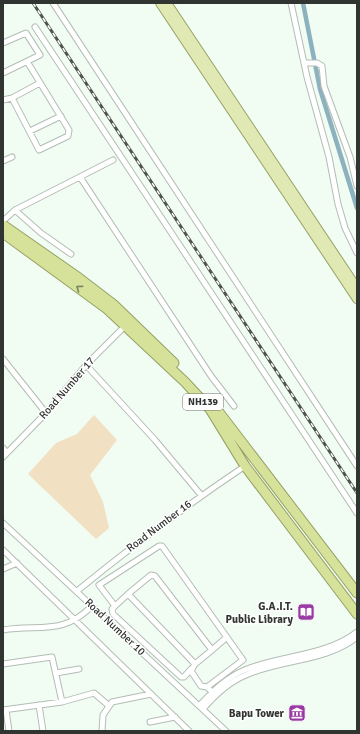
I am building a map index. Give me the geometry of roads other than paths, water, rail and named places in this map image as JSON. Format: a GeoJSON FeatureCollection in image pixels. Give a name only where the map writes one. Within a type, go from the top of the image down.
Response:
{"type":"FeatureCollection","features":[{"type":"Feature","properties":{"kind":"highway","name":"NH139"},"geometry":{"type":"LineString","coordinates":[[4,228],[79,278],[129,323],[212,403],[243,455],[357,614]]}},
{"type":"Feature","properties":{"kind":"highway","name":"NH139"},"geometry":{"type":"LineString","coordinates":[[243,455],[357,594]]}},
{"type":"Feature","properties":{"kind":"highway"},"geometry":{"type":"LineString","coordinates":[[243,455],[357,604]]}},
{"type":"Feature","properties":{"kind":"main road"},"geometry":{"type":"LineString","coordinates":[[160,3],[357,299]]}},
{"type":"Feature","properties":{"kind":"main road"},"geometry":{"type":"LineString","coordinates":[[167,3],[357,288]]}},
{"type":"Feature","properties":{"kind":"street"},"geometry":{"type":"LineString","coordinates":[[52,3],[357,466]]}},
{"type":"Feature","properties":{"kind":"street"},"geometry":{"type":"LineString","coordinates":[[291,3],[341,217],[357,253]]}},
{"type":"Feature","properties":{"kind":"street"},"geometry":{"type":"LineString","coordinates":[[35,27],[357,513]]}},
{"type":"Feature","properties":{"kind":"street"},"geometry":{"type":"LineString","coordinates":[[3,43],[25,33],[28,34],[40,55],[28,63],[3,73]]}},
{"type":"Feature","properties":{"kind":"street"},"geometry":{"type":"LineString","coordinates":[[12,98],[30,131],[37,148],[41,150],[68,136],[69,130],[28,63]]}},
{"type":"Feature","properties":{"kind":"street"},"geometry":{"type":"LineString","coordinates":[[304,63],[315,63],[322,67],[324,86],[350,156],[357,186]]}},
{"type":"Feature","properties":{"kind":"street"},"geometry":{"type":"LineString","coordinates":[[3,100],[12,98],[40,83]]}},
{"type":"Feature","properties":{"kind":"street"},"geometry":{"type":"LineString","coordinates":[[30,131],[61,116]]}},
{"type":"Feature","properties":{"kind":"street"},"geometry":{"type":"LineString","coordinates":[[3,161],[12,157]]}},
{"type":"Feature","properties":{"kind":"street"},"geometry":{"type":"LineString","coordinates":[[4,228],[15,210],[113,160]]}},
{"type":"Feature","properties":{"kind":"street"},"geometry":{"type":"LineString","coordinates":[[80,177],[211,376],[234,406]]}},
{"type":"Feature","properties":{"kind":"street"},"geometry":{"type":"LineString","coordinates":[[15,210],[41,233],[71,254]]}},
{"type":"Feature","properties":{"kind":"street","name":"Road Number 17"},"geometry":{"type":"LineString","coordinates":[[5,455],[46,413],[86,365],[129,323]]}},
{"type":"Feature","properties":{"kind":"street"},"geometry":{"type":"LineString","coordinates":[[3,359],[46,413]]}},
{"type":"Feature","properties":{"kind":"street"},"geometry":{"type":"LineString","coordinates":[[86,365],[155,440],[201,496]]}},
{"type":"Feature","properties":{"kind":"street"},"geometry":{"type":"LineString","coordinates":[[3,448],[5,455]]}},
{"type":"Feature","properties":{"kind":"street","name":"Road Number 16"},"geometry":{"type":"LineString","coordinates":[[77,591],[121,555],[201,496],[243,455]]}},
{"type":"Feature","properties":{"kind":"street","name":"Road Number 10"},"geometry":{"type":"LineString","coordinates":[[3,522],[201,708],[219,729],[226,731]]}},
{"type":"Feature","properties":{"kind":"street"},"geometry":{"type":"LineString","coordinates":[[115,606],[100,588],[100,583],[159,546],[162,546],[242,658],[242,661],[207,687]]}},
{"type":"Feature","properties":{"kind":"street"},"geometry":{"type":"LineString","coordinates":[[3,550],[6,555],[17,563],[189,731]]}},
{"type":"Feature","properties":{"kind":"street"},"geometry":{"type":"LineString","coordinates":[[3,569],[17,563]]}},
{"type":"Feature","properties":{"kind":"street"},"geometry":{"type":"LineString","coordinates":[[212,650],[155,576],[150,575],[115,606],[113,614],[181,677],[184,676],[195,664],[212,650],[227,637]]}},
{"type":"Feature","properties":{"kind":"street"},"geometry":{"type":"LineString","coordinates":[[128,594],[195,664]]}},
{"type":"Feature","properties":{"kind":"street"},"geometry":{"type":"LineString","coordinates":[[3,630],[62,625],[75,620],[92,606]]}},
{"type":"Feature","properties":{"kind":"street"},"geometry":{"type":"LineString","coordinates":[[324,651],[357,632]]}},
{"type":"Feature","properties":{"kind":"street"},"geometry":{"type":"LineString","coordinates":[[201,708],[214,694],[252,672],[344,646],[357,637]]}},
{"type":"Feature","properties":{"kind":"street"},"geometry":{"type":"LineString","coordinates":[[3,664],[51,657],[54,660],[62,702]]}},
{"type":"Feature","properties":{"kind":"street"},"geometry":{"type":"LineString","coordinates":[[191,669],[201,686],[207,687],[214,694]]}},
{"type":"Feature","properties":{"kind":"street"},"geometry":{"type":"LineString","coordinates":[[56,673],[79,670]]}},
{"type":"Feature","properties":{"kind":"street"},"geometry":{"type":"LineString","coordinates":[[9,731],[5,710],[62,702],[94,693],[108,706]]}},
{"type":"Feature","properties":{"kind":"street"},"geometry":{"type":"LineString","coordinates":[[102,731],[103,715],[108,706],[116,700],[151,694]]}},
{"type":"Feature","properties":{"kind":"street"},"geometry":{"type":"LineString","coordinates":[[39,705],[43,731]]}},
{"type":"Feature","properties":{"kind":"street"},"geometry":{"type":"LineString","coordinates":[[150,722],[175,717]]}},
{"type":"Feature","properties":{"kind":"waterway"},"geometry":{"type":"LineString","coordinates":[[303,3],[320,89],[357,208]]}},
{"type":"Feature","properties":{"kind":"railway"},"geometry":{"type":"LineString","coordinates":[[33,3],[357,493]]}},
{"type":"Feature","properties":{"kind":"place","name":"G.A.I.T. Public Library"},"geometry":{"type":"Point","coordinates":[306,612]}},
{"type":"Feature","properties":{"kind":"place","name":"Bapu Tower"},"geometry":{"type":"Point","coordinates":[297,713]}}]}
